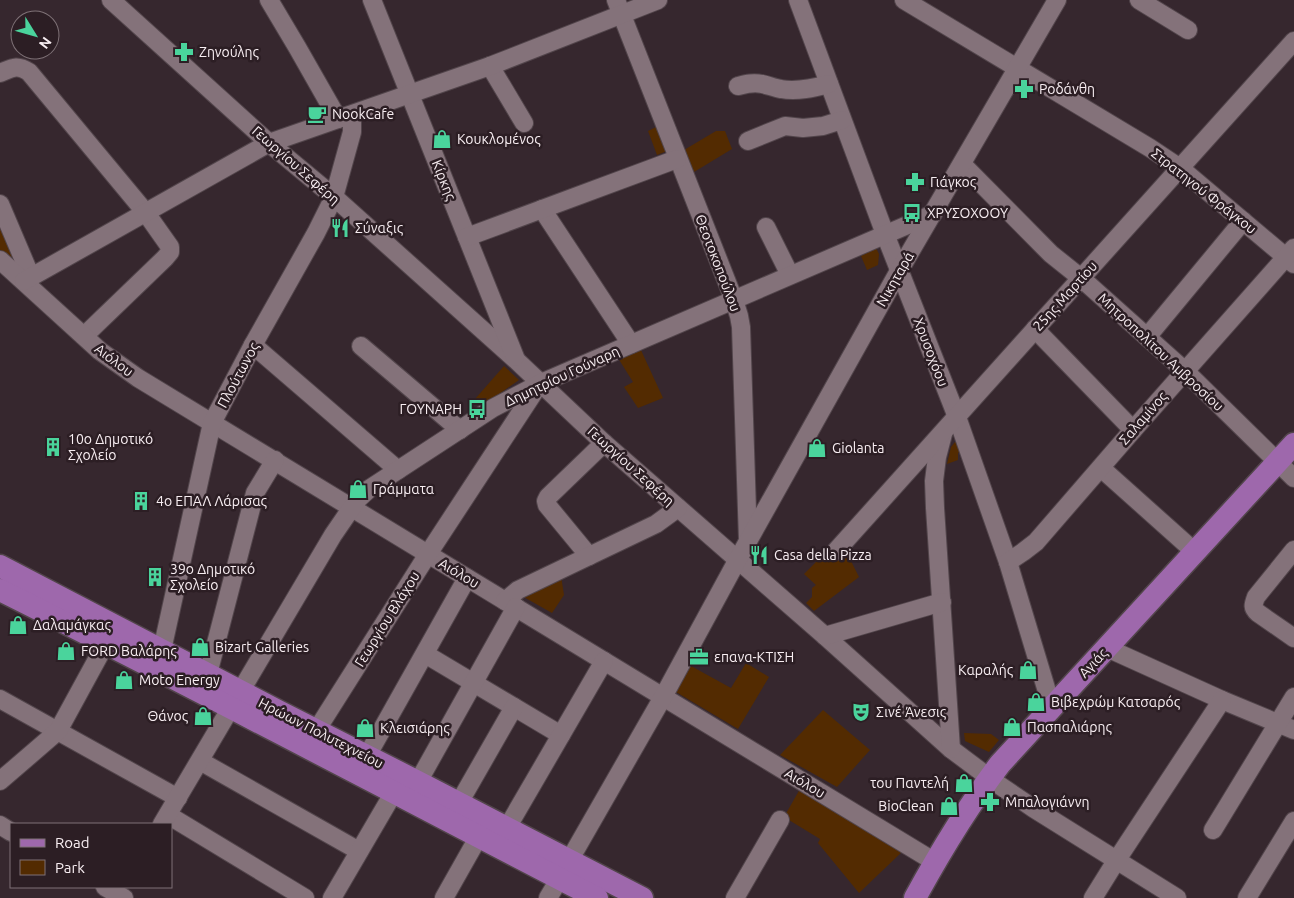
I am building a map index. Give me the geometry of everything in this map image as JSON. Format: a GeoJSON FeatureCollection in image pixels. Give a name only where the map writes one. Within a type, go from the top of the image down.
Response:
{"type":"FeatureCollection","features":[{"type":"Feature","properties":{"kind":"main road","name":"Αγιάς"},"geometry":{"type":"LineString","coordinates":[[915,898],[935,862],[989,778],[1294,444]]}},
{"type":"Feature","properties":{"kind":"main road","name":"Ηρώων Πολυτεχνείου"},"geometry":{"type":"LineString","coordinates":[[0,566],[208,674],[236,700],[394,792],[479,836],[642,898]]}},
{"type":"Feature","properties":{"kind":"main road","name":"Ηρώων Πολυτεχνείου"},"geometry":{"type":"LineString","coordinates":[[0,590],[106,643],[236,700],[316,731],[368,756],[507,828],[564,869],[597,898]]}},
{"type":"Feature","properties":{"kind":"street","name":"Γεωργίου Σεφέρη"},"geometry":{"type":"LineString","coordinates":[[111,0],[516,360],[604,443],[738,559],[951,749],[989,778],[1055,823],[1177,898]]}},
{"type":"Feature","properties":{"kind":"street"},"geometry":{"type":"LineString","coordinates":[[269,0],[297,47],[345,117]]}},
{"type":"Feature","properties":{"kind":"street","name":"Κίρκης"},"geometry":{"type":"LineString","coordinates":[[372,0],[516,360]]}},
{"type":"Feature","properties":{"kind":"street"},"geometry":{"type":"LineString","coordinates":[[0,204],[28,279],[269,142],[490,66],[619,7],[658,0]]}},
{"type":"Feature","properties":{"kind":"street","name":"Χρυσοχόου"},"geometry":{"type":"LineString","coordinates":[[798,0],[899,271],[957,416],[1008,562],[1052,708]]}},
{"type":"Feature","properties":{"kind":"street","name":"Στρατηγού Φράγκου"},"geometry":{"type":"LineString","coordinates":[[904,0],[1150,148],[1180,168],[1243,221],[1291,256]]}},
{"type":"Feature","properties":{"kind":"street","name":"Νικηταρά"},"geometry":{"type":"LineString","coordinates":[[548,898],[663,697],[899,271],[1057,0]]}},
{"type":"Feature","properties":{"kind":"street"},"geometry":{"type":"LineString","coordinates":[[1139,0],[1188,30]]}},
{"type":"Feature","properties":{"kind":"street","name":"Θεοτοκοπούλου"},"geometry":{"type":"LineString","coordinates":[[619,7],[739,316],[741,327],[748,541]]}},
{"type":"Feature","properties":{"kind":"street","name":"25ης Μαρτίου"},"geometry":{"type":"LineString","coordinates":[[836,550],[1294,41]]}},
{"type":"Feature","properties":{"kind":"street"},"geometry":{"type":"LineString","coordinates":[[490,66],[524,122]]}},
{"type":"Feature","properties":{"kind":"street"},"geometry":{"type":"LineString","coordinates":[[0,73],[14,67],[23,67],[29,72],[146,213],[170,247],[170,252],[84,336]]}},
{"type":"Feature","properties":{"kind":"street"},"geometry":{"type":"LineString","coordinates":[[738,86],[752,83],[788,90],[815,88],[829,84]]}},
{"type":"Feature","properties":{"kind":"street","name":"Πλούτωνος"},"geometry":{"type":"LineString","coordinates":[[162,650],[212,423],[334,198],[352,132],[345,117]]}},
{"type":"Feature","properties":{"kind":"street"},"geometry":{"type":"LineString","coordinates":[[748,140],[785,126],[804,128],[824,126],[842,120]]}},
{"type":"Feature","properties":{"kind":"street"},"geometry":{"type":"LineString","coordinates":[[467,236],[677,159]]}},
{"type":"Feature","properties":{"kind":"street","name":"Μητροπολίτου Αμβροσίου"},"geometry":{"type":"LineString","coordinates":[[962,164],[1051,254],[1081,278],[1185,371],[1294,478]]}},
{"type":"Feature","properties":{"kind":"street"},"geometry":{"type":"LineString","coordinates":[[542,209],[630,344]]}},
{"type":"Feature","properties":{"kind":"street","name":"Δημητρίου Γούναρη"},"geometry":{"type":"LineString","coordinates":[[165,820],[333,535],[358,500],[370,489],[493,408],[541,383],[933,214]]}},
{"type":"Feature","properties":{"kind":"street"},"geometry":{"type":"LineString","coordinates":[[1147,337],[1243,221]]}},
{"type":"Feature","properties":{"kind":"street"},"geometry":{"type":"LineString","coordinates":[[766,227],[790,275]]}},
{"type":"Feature","properties":{"kind":"street","name":"Σαλαμίνος"},"geometry":{"type":"LineString","coordinates":[[1008,562],[1036,542],[1185,371],[1291,256]]}},
{"type":"Feature","properties":{"kind":"street","name":"Αιόλου"},"geometry":{"type":"LineString","coordinates":[[0,260],[28,279],[84,336],[112,360],[133,374],[935,862]]}},
{"type":"Feature","properties":{"kind":"street"},"geometry":{"type":"LineString","coordinates":[[1035,329],[1133,430]]}},
{"type":"Feature","properties":{"kind":"street"},"geometry":{"type":"LineString","coordinates":[[254,345],[398,470]]}},
{"type":"Feature","properties":{"kind":"street"},"geometry":{"type":"LineString","coordinates":[[361,346],[460,430]]}},
{"type":"Feature","properties":{"kind":"street","name":"Γεωργίου Βλάχου"},"geometry":{"type":"LineString","coordinates":[[316,731],[428,554],[541,383]]}},
{"type":"Feature","properties":{"kind":"street"},"geometry":{"type":"LineString","coordinates":[[944,431],[937,457],[934,481],[951,749]]}},
{"type":"Feature","properties":{"kind":"street"},"geometry":{"type":"LineString","coordinates":[[589,556],[546,502],[548,497],[604,443]]}},
{"type":"Feature","properties":{"kind":"street"},"geometry":{"type":"LineString","coordinates":[[208,674],[255,493],[275,460]]}},
{"type":"Feature","properties":{"kind":"street"},"geometry":{"type":"LineString","coordinates":[[1101,468],[1195,552]]}},
{"type":"Feature","properties":{"kind":"street"},"geometry":{"type":"LineString","coordinates":[[418,782],[473,683],[518,590],[656,524],[678,508]]}},
{"type":"Feature","properties":{"kind":"street"},"geometry":{"type":"LineString","coordinates":[[1294,550],[1256,597],[1253,605],[1258,614],[1294,638]]}},
{"type":"Feature","properties":{"kind":"street"},"geometry":{"type":"LineString","coordinates":[[368,756],[467,578]]}},
{"type":"Feature","properties":{"kind":"street"},"geometry":{"type":"LineString","coordinates":[[825,636],[942,602]]}},
{"type":"Feature","properties":{"kind":"street"},"geometry":{"type":"LineString","coordinates":[[0,781],[58,731],[106,643]]}},
{"type":"Feature","properties":{"kind":"street"},"geometry":{"type":"LineString","coordinates":[[1107,648],[1286,727]]}},
{"type":"Feature","properties":{"kind":"street"},"geometry":{"type":"LineString","coordinates":[[425,654],[561,734]]}},
{"type":"Feature","properties":{"kind":"street"},"geometry":{"type":"LineString","coordinates":[[507,828],[604,661]]}},
{"type":"Feature","properties":{"kind":"street"},"geometry":{"type":"LineString","coordinates":[[1213,830],[1286,727],[1294,697]]}},
{"type":"Feature","properties":{"kind":"street"},"geometry":{"type":"LineString","coordinates":[[0,699],[178,798]]}},
{"type":"Feature","properties":{"kind":"street"},"geometry":{"type":"LineString","coordinates":[[1093,898],[1222,700]]}},
{"type":"Feature","properties":{"kind":"street"},"geometry":{"type":"LineString","coordinates":[[459,803],[514,707]]}},
{"type":"Feature","properties":{"kind":"street"},"geometry":{"type":"LineString","coordinates":[[200,761],[359,851]]}},
{"type":"Feature","properties":{"kind":"street"},"geometry":{"type":"LineString","coordinates":[[332,898],[394,792]]}},
{"type":"Feature","properties":{"kind":"street"},"geometry":{"type":"LineString","coordinates":[[735,898],[780,820]]}},
{"type":"Feature","properties":{"kind":"street"},"geometry":{"type":"LineString","coordinates":[[1247,898],[1294,821]]}},
{"type":"Feature","properties":{"kind":"street"},"geometry":{"type":"LineString","coordinates":[[172,824],[305,898]]}},
{"type":"Feature","properties":{"kind":"street"},"geometry":{"type":"LineString","coordinates":[[444,898],[479,836]]}},
{"type":"Feature","properties":{"kind":"street"},"geometry":{"type":"LineString","coordinates":[[106,888],[122,895]]}},
{"type":"Feature","properties":{"kind":"green space"},"geometry":{"type":"Polygon","coordinates":[[[658,126],[667,151],[657,155],[648,131],[658,126]]]}},
{"type":"Feature","properties":{"kind":"green space"},"geometry":{"type":"Polygon","coordinates":[[[716,131],[725,131],[732,149],[694,172],[684,150],[716,131]]]}},
{"type":"Feature","properties":{"kind":"green space"},"geometry":{"type":"Polygon","coordinates":[[[0,213],[23,271],[0,256],[0,213]]]}},
{"type":"Feature","properties":{"kind":"green space"},"geometry":{"type":"Polygon","coordinates":[[[876,248],[879,254],[878,265],[867,270],[861,256],[876,248]]]}},
{"type":"Feature","properties":{"kind":"green space"},"geometry":{"type":"Polygon","coordinates":[[[640,348],[663,398],[638,408],[624,387],[633,382],[618,358],[640,348]]]}},
{"type":"Feature","properties":{"kind":"green space"},"geometry":{"type":"Polygon","coordinates":[[[504,366],[519,380],[482,406],[475,399],[504,366]]]}},
{"type":"Feature","properties":{"kind":"green space"},"geometry":{"type":"Polygon","coordinates":[[[957,442],[961,450],[958,453],[958,460],[947,464],[951,447],[957,442]]]}},
{"type":"Feature","properties":{"kind":"green space"},"geometry":{"type":"Polygon","coordinates":[[[847,553],[859,577],[814,611],[806,603],[812,597],[812,588],[816,585],[804,574],[824,554],[847,553]]]}},
{"type":"Feature","properties":{"kind":"green space"},"geometry":{"type":"Polygon","coordinates":[[[561,576],[564,595],[552,613],[522,596],[561,576]]]}},
{"type":"Feature","properties":{"kind":"green space"},"geometry":{"type":"Polygon","coordinates":[[[746,663],[769,677],[738,729],[676,692],[691,666],[731,688],[746,663]]]}},
{"type":"Feature","properties":{"kind":"green space"},"geometry":{"type":"Polygon","coordinates":[[[823,710],[870,750],[837,787],[780,755],[823,710]]]}},
{"type":"Feature","properties":{"kind":"green space"},"geometry":{"type":"Polygon","coordinates":[[[964,733],[991,734],[999,740],[989,752],[965,741],[964,733]]]}},
{"type":"Feature","properties":{"kind":"green space"},"geometry":{"type":"Polygon","coordinates":[[[800,789],[904,850],[859,893],[818,843],[820,839],[784,817],[800,789]]]}},
{"type":"Feature","properties":{"kind":"place","name":"Ζηνούλης"},"geometry":{"type":"Point","coordinates":[184,52]}},
{"type":"Feature","properties":{"kind":"place","name":"Ροδάνθη"},"geometry":{"type":"Point","coordinates":[1024,89]}},
{"type":"Feature","properties":{"kind":"place","name":"NookCafe"},"geometry":{"type":"Point","coordinates":[317,114]}},
{"type":"Feature","properties":{"kind":"place","name":"Κουκλομένος"},"geometry":{"type":"Point","coordinates":[442,139]}},
{"type":"Feature","properties":{"kind":"place","name":"Γιάγκος"},"geometry":{"type":"Point","coordinates":[915,182]}},
{"type":"Feature","properties":{"kind":"place","name":"ΧΡΥΣΟΧΟΟΥ"},"geometry":{"type":"Point","coordinates":[912,213]}},
{"type":"Feature","properties":{"kind":"place","name":"Σύναξις"},"geometry":{"type":"Point","coordinates":[340,228]}},
{"type":"Feature","properties":{"kind":"place","name":"ΓΟΥΝΑΡΗ"},"geometry":{"type":"Point","coordinates":[477,409]}},
{"type":"Feature","properties":{"kind":"place","name":"10ο Δημοτικό Σχολείο"},"geometry":{"type":"Point","coordinates":[53,447]}},
{"type":"Feature","properties":{"kind":"place","name":"Giolanta"},"geometry":{"type":"Point","coordinates":[817,448]}},
{"type":"Feature","properties":{"kind":"place","name":"Γράμματα"},"geometry":{"type":"Point","coordinates":[358,489]}},
{"type":"Feature","properties":{"kind":"place","name":"4ο ΕΠΑΛ Λάρισας"},"geometry":{"type":"Point","coordinates":[141,501]}},
{"type":"Feature","properties":{"kind":"place","name":"Casa della Pizza"},"geometry":{"type":"Point","coordinates":[759,555]}},
{"type":"Feature","properties":{"kind":"place","name":"39ο Δημοτικό Σχολείο"},"geometry":{"type":"Point","coordinates":[155,577]}},
{"type":"Feature","properties":{"kind":"place","name":"Δαλαμάγκας"},"geometry":{"type":"Point","coordinates":[18,625]}},
{"type":"Feature","properties":{"kind":"place","name":"Bizart Galleries"},"geometry":{"type":"Point","coordinates":[200,647]}},
{"type":"Feature","properties":{"kind":"place","name":"FORD Βαλάρης"},"geometry":{"type":"Point","coordinates":[66,651]}},
{"type":"Feature","properties":{"kind":"place","name":"επανα-ΚΤΙΣΗ"},"geometry":{"type":"Point","coordinates":[699,657]}},
{"type":"Feature","properties":{"kind":"place","name":"Καραλής"},"geometry":{"type":"Point","coordinates":[1028,670]}},
{"type":"Feature","properties":{"kind":"place","name":"Moto Energy"},"geometry":{"type":"Point","coordinates":[124,680]}},
{"type":"Feature","properties":{"kind":"place","name":"Βιβεχρώμ Κατσαρός"},"geometry":{"type":"Point","coordinates":[1036,702]}},
{"type":"Feature","properties":{"kind":"place","name":"Σινέ Άνεσις"},"geometry":{"type":"Point","coordinates":[861,712]}},
{"type":"Feature","properties":{"kind":"place","name":"Θάνος"},"geometry":{"type":"Point","coordinates":[203,716]}},
{"type":"Feature","properties":{"kind":"place","name":"Πασπαλιάρης"},"geometry":{"type":"Point","coordinates":[1012,727]}},
{"type":"Feature","properties":{"kind":"place","name":"Κλεισιάρης"},"geometry":{"type":"Point","coordinates":[365,728]}},
{"type":"Feature","properties":{"kind":"place","name":"του Παντελή"},"geometry":{"type":"Point","coordinates":[964,783]}},
{"type":"Feature","properties":{"kind":"place","name":"Μπαλογιάννη"},"geometry":{"type":"Point","coordinates":[990,802]}},
{"type":"Feature","properties":{"kind":"place","name":"BioClean"},"geometry":{"type":"Point","coordinates":[949,806]}}]}
